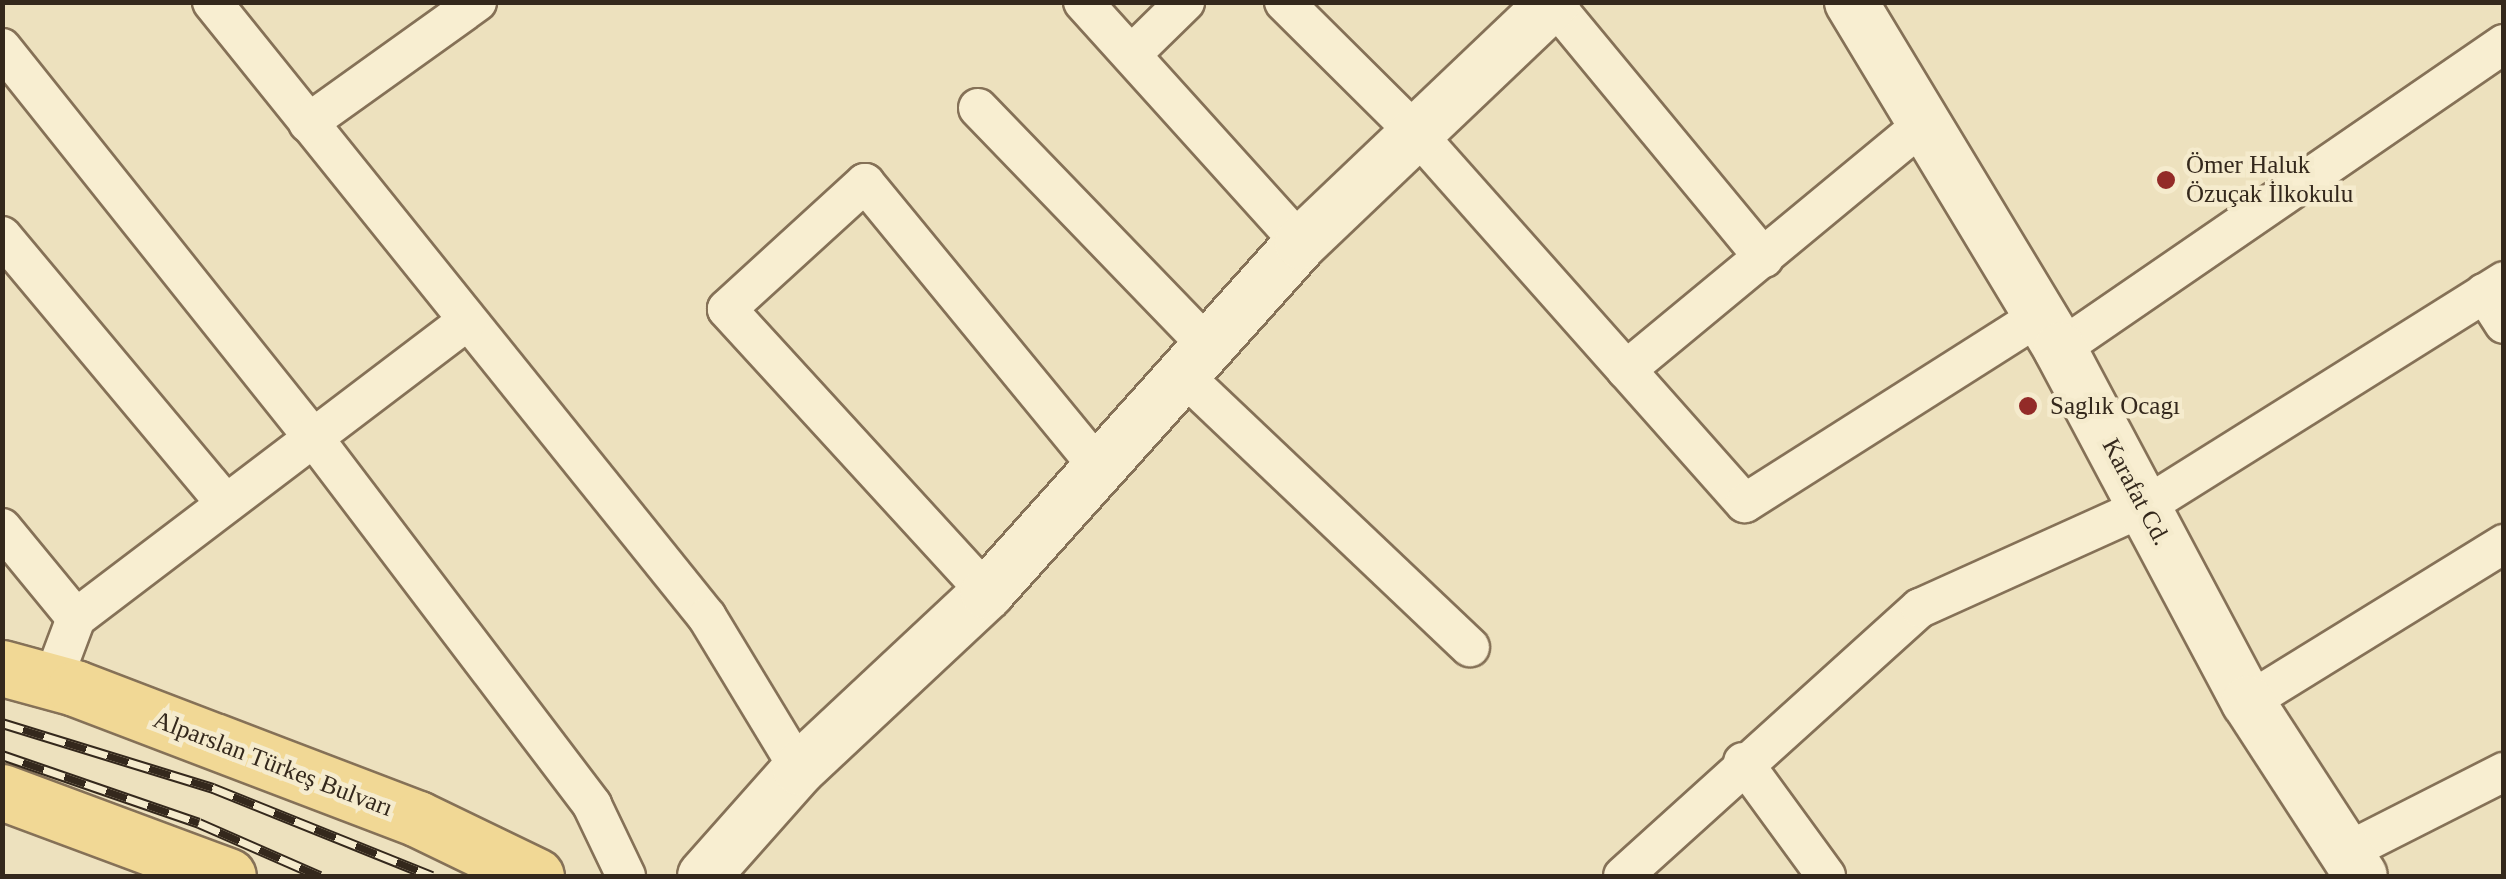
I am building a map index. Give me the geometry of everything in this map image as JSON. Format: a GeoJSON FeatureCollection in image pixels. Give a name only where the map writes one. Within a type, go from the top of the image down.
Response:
{"type":"FeatureCollection","features":[{"type":"Feature","properties":{"kind":"main road","name":"Karafat Cd."},"geometry":{"type":"LineString","coordinates":[[1851,2],[2050,333],[2248,702],[2354,864]]}},
{"type":"Feature","properties":{"kind":"main road"},"geometry":{"type":"LineString","coordinates":[[704,876],[799,770],[987,593],[1301,243],[1539,8]]}},
{"type":"Feature","properties":{"kind":"main road","name":"Alparslan Türkeş Bulvarı"},"geometry":{"type":"LineString","coordinates":[[27,675],[418,819],[536,876]]}},
{"type":"Feature","properties":{"kind":"main road"},"geometry":{"type":"LineString","coordinates":[[2,792],[228,876]]}},
{"type":"Feature","properties":{"kind":"street"},"geometry":{"type":"LineString","coordinates":[[212,2],[707,617],[799,770]]}},
{"type":"Feature","properties":{"kind":"street"},"geometry":{"type":"LineString","coordinates":[[308,123],[476,2]]}},
{"type":"Feature","properties":{"kind":"street"},"geometry":{"type":"LineString","coordinates":[[1083,2],[1301,243]]}},
{"type":"Feature","properties":{"kind":"street"},"geometry":{"type":"LineString","coordinates":[[1133,54],[1186,2]]}},
{"type":"Feature","properties":{"kind":"street"},"geometry":{"type":"LineString","coordinates":[[1284,2],[1416,133],[1744,503],[2050,333],[2504,44]]}},
{"type":"Feature","properties":{"kind":"street"},"geometry":{"type":"LineString","coordinates":[[1539,8],[1764,258]]}},
{"type":"Feature","properties":{"kind":"street"},"geometry":{"type":"LineString","coordinates":[[2,48],[313,437],[592,806],[626,876]]}},
{"type":"Feature","properties":{"kind":"street"},"geometry":{"type":"LineString","coordinates":[[978,108],[1195,361],[1470,647]]}},
{"type":"Feature","properties":{"kind":"street"},"geometry":{"type":"LineString","coordinates":[[1626,370],[1925,123]]}},
{"type":"Feature","properties":{"kind":"street"},"geometry":{"type":"LineString","coordinates":[[987,593],[727,309],[866,183],[1099,468]]}},
{"type":"Feature","properties":{"kind":"street"},"geometry":{"type":"LineString","coordinates":[[2,236],[226,504]]}},
{"type":"Feature","properties":{"kind":"street"},"geometry":{"type":"LineString","coordinates":[[1624,876],[1743,762],[1920,608],[2144,507],[2497,299]]}},
{"type":"Feature","properties":{"kind":"street"},"geometry":{"type":"LineString","coordinates":[[27,675],[76,618],[466,322]]}},
{"type":"Feature","properties":{"kind":"street"},"geometry":{"type":"LineString","coordinates":[[2,528],[76,618]]}},
{"type":"Feature","properties":{"kind":"street"},"geometry":{"type":"LineString","coordinates":[[2248,702],[2504,544]]}},
{"type":"Feature","properties":{"kind":"street"},"geometry":{"type":"LineString","coordinates":[[1743,762],[1826,876]]}},
{"type":"Feature","properties":{"kind":"street"},"geometry":{"type":"LineString","coordinates":[[2354,864],[2504,772]]}},
{"type":"Feature","properties":{"kind":"railway"},"geometry":{"type":"LineString","coordinates":[[2,723],[213,788],[432,876]]}},
{"type":"Feature","properties":{"kind":"railway"},"geometry":{"type":"LineString","coordinates":[[2,755],[199,823],[320,876]]}},
{"type":"Feature","properties":{"kind":"place","name":"Ömer Haluk Özuçak İlkokulu"},"geometry":{"type":"Point","coordinates":[2166,180]}},
{"type":"Feature","properties":{"kind":"place","name":"Saglık Ocagı"},"geometry":{"type":"Point","coordinates":[2028,406]}}]}
